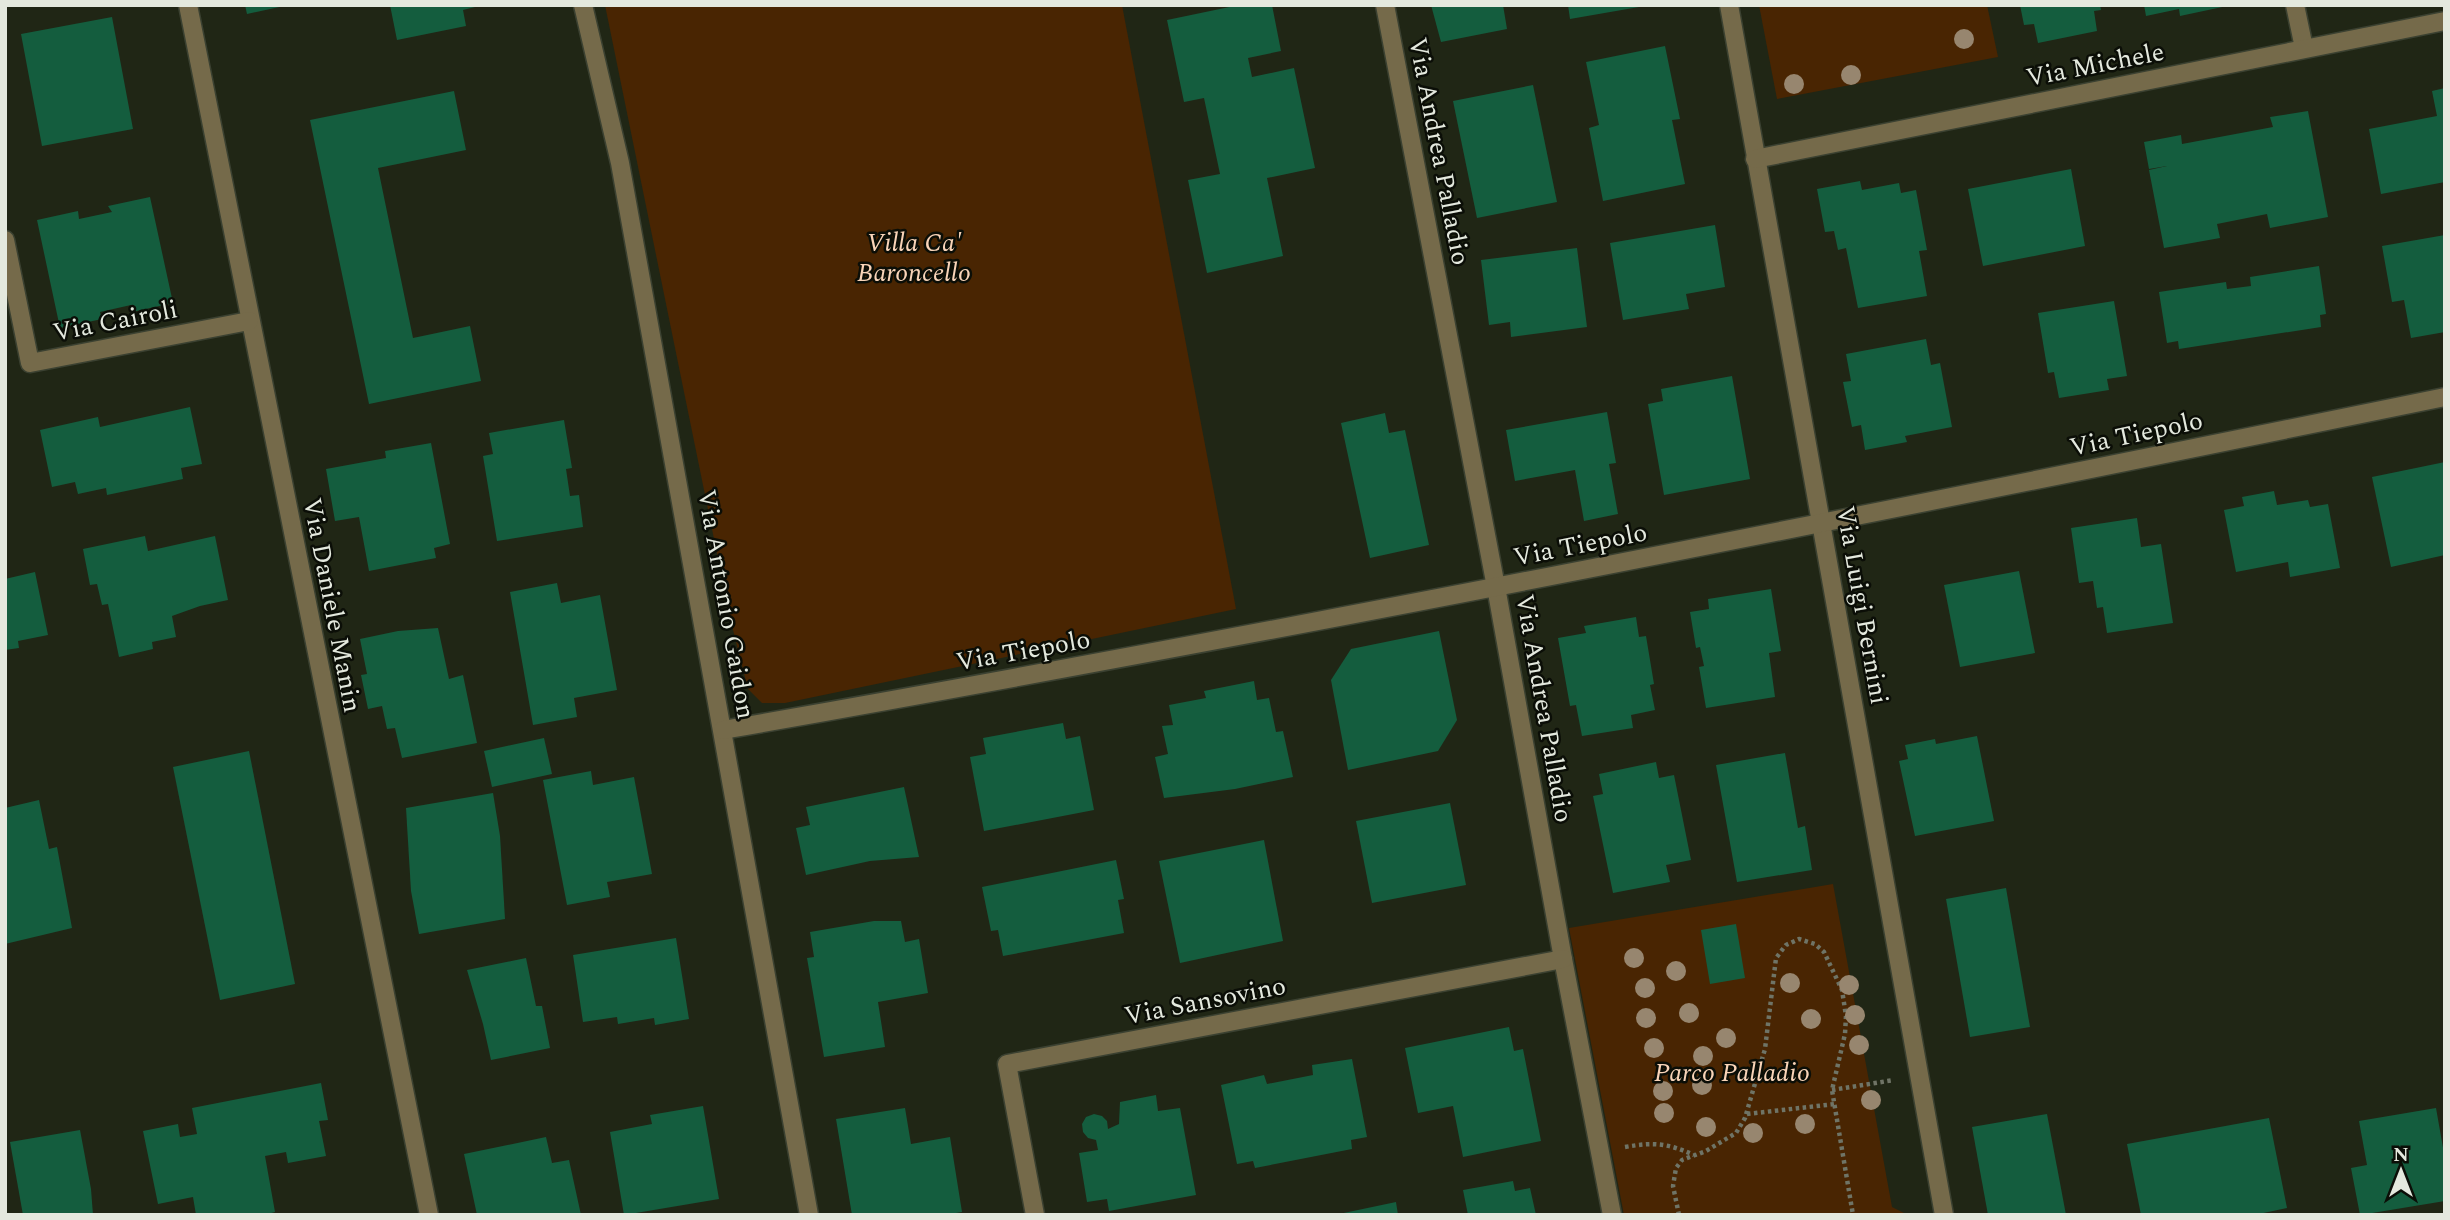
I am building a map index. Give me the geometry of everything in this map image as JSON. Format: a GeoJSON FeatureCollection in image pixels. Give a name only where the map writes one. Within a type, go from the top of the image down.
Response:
{"type":"FeatureCollection","features":[{"type":"Feature","properties":{"kind":"street","name":"Via Daniele Manin"},"geometry":{"type":"LineString","coordinates":[[188,5],[429,1215]]}},
{"type":"Feature","properties":{"kind":"street","name":"Via Antonio Gaidon"},"geometry":{"type":"LineString","coordinates":[[583,5],[620,163],[809,1215]]}},
{"type":"Feature","properties":{"kind":"street","name":"Via Andrea Palladio"},"geometry":{"type":"LineString","coordinates":[[1385,5],[1612,1215]]}},
{"type":"Feature","properties":{"kind":"street","name":"Via Luigi Bernini"},"geometry":{"type":"LineString","coordinates":[[1729,5],[1944,1215]]}},
{"type":"Feature","properties":{"kind":"street"},"geometry":{"type":"LineString","coordinates":[[2295,5],[2304,48]]}},
{"type":"Feature","properties":{"kind":"street","name":"Via Michele"},"geometry":{"type":"LineString","coordinates":[[1755,159],[2445,21]]}},
{"type":"Feature","properties":{"kind":"street","name":"Via Cairoli"},"geometry":{"type":"LineString","coordinates":[[5,240],[30,363],[249,321]]}},
{"type":"Feature","properties":{"kind":"street","name":"Via Tiepolo"},"geometry":{"type":"LineString","coordinates":[[723,730],[1052,672],[1822,524],[2445,397]]}},
{"type":"Feature","properties":{"kind":"street","name":"Via Sansovino"},"geometry":{"type":"LineString","coordinates":[[1035,1215],[1007,1064],[1563,959]]}},
{"type":"Feature","properties":{"kind":"path"},"geometry":{"type":"LineString","coordinates":[[1679,1215],[1673,1186],[1675,1168],[1682,1160],[1736,1133],[1747,1114],[1765,1049],[1776,958],[1786,945],[1799,939],[1815,944],[1824,952],[1842,990],[1846,1016],[1845,1034],[1832,1090],[1853,1215]]}},
{"type":"Feature","properties":{"kind":"path"},"geometry":{"type":"LineString","coordinates":[[1832,1090],[1919,1076]]}},
{"type":"Feature","properties":{"kind":"path"},"geometry":{"type":"LineString","coordinates":[[1747,1114],[1835,1104]]}},
{"type":"Feature","properties":{"kind":"path"},"geometry":{"type":"LineString","coordinates":[[1600,1152],[1647,1144],[1669,1144],[1696,1155]]}},
{"type":"Feature","properties":{"kind":"green space","name":"Villa Ca' Baroncello"},"geometry":{"type":"Polygon","coordinates":[[[605,5],[1122,5],[1236,609],[785,703],[762,703],[748,689],[731,622],[605,5]]]}},
{"type":"Feature","properties":{"kind":"green space"},"geometry":{"type":"Polygon","coordinates":[[[1759,5],[1987,5],[1998,57],[1777,99],[1759,5]]]}},
{"type":"Feature","properties":{"kind":"green space","name":"Parco Palladio"},"geometry":{"type":"Polygon","coordinates":[[[1833,884],[1892,1207],[1908,1215],[1624,1215],[1569,928],[1833,884]]]}},
{"type":"Feature","properties":{"kind":"building"},"geometry":{"type":"Polygon","coordinates":[[[245,5],[284,5],[284,6],[247,14],[245,5]]]}},
{"type":"Feature","properties":{"kind":"building"},"geometry":{"type":"Polygon","coordinates":[[[390,5],[479,6],[463,10],[466,26],[397,40],[390,5]]]}},
{"type":"Feature","properties":{"kind":"building"},"geometry":{"type":"Polygon","coordinates":[[[1239,5],[1272,5],[1281,51],[1248,58],[1252,77],[1294,68],[1315,168],[1267,178],[1283,256],[1207,273],[1188,180],[1220,174],[1204,98],[1184,102],[1167,20],[1239,5]]]}},
{"type":"Feature","properties":{"kind":"building"},"geometry":{"type":"Polygon","coordinates":[[[1431,5],[1503,5],[1507,29],[1441,42],[1431,5]]]}},
{"type":"Feature","properties":{"kind":"building"},"geometry":{"type":"Polygon","coordinates":[[[1568,5],[1639,5],[1639,7],[1570,19],[1568,5]]]}},
{"type":"Feature","properties":{"kind":"building"},"geometry":{"type":"Polygon","coordinates":[[[2020,5],[2100,5],[2101,10],[2094,11],[2097,31],[2038,43],[2034,24],[2024,25],[2020,5]]]}},
{"type":"Feature","properties":{"kind":"building"},"geometry":{"type":"Polygon","coordinates":[[[2144,5],[2227,6],[2180,16],[2179,9],[2146,16],[2144,5]]]}},
{"type":"Feature","properties":{"kind":"building"},"geometry":{"type":"Polygon","coordinates":[[[112,17],[133,129],[42,146],[21,34],[112,17]]]}},
{"type":"Feature","properties":{"kind":"building"},"geometry":{"type":"Polygon","coordinates":[[[1665,46],[1680,119],[1672,120],[1685,184],[1603,201],[1589,128],[1599,125],[1586,62],[1665,46]]]}},
{"type":"Feature","properties":{"kind":"building"},"geometry":{"type":"Polygon","coordinates":[[[1533,85],[1557,202],[1477,218],[1453,101],[1533,85]]]}},
{"type":"Feature","properties":{"kind":"building"},"geometry":{"type":"Polygon","coordinates":[[[2445,88],[2445,182],[2381,194],[2369,129],[2437,116],[2432,91],[2445,88]]]}},
{"type":"Feature","properties":{"kind":"building"},"geometry":{"type":"Polygon","coordinates":[[[454,91],[466,150],[378,168],[413,338],[470,326],[481,381],[369,404],[310,120],[454,91]]]}},
{"type":"Feature","properties":{"kind":"building"},"geometry":{"type":"Polygon","coordinates":[[[2308,111],[2328,217],[2270,228],[2267,214],[2217,224],[2220,238],[2164,248],[2149,170],[2167,166],[2149,169],[2144,142],[2181,135],[2182,144],[2273,127],[2270,117],[2308,111]]]}},
{"type":"Feature","properties":{"kind":"building"},"geometry":{"type":"Polygon","coordinates":[[[2071,169],[2085,246],[1983,266],[1968,189],[2071,169]]]}},
{"type":"Feature","properties":{"kind":"building"},"geometry":{"type":"Polygon","coordinates":[[[1860,181],[1862,190],[1899,183],[1901,193],[1916,190],[1927,250],[1919,251],[1927,296],[1858,308],[1846,248],[1838,250],[1834,231],[1825,232],[1817,189],[1860,181]]]}},
{"type":"Feature","properties":{"kind":"building"},"geometry":{"type":"Polygon","coordinates":[[[150,197],[173,303],[132,312],[131,305],[100,312],[102,319],[60,328],[37,220],[78,211],[79,219],[112,212],[108,206],[150,197]]]}},
{"type":"Feature","properties":{"kind":"building"},"geometry":{"type":"Polygon","coordinates":[[[1715,225],[1725,287],[1686,294],[1689,309],[1623,320],[1610,243],[1715,225]]]}},
{"type":"Feature","properties":{"kind":"building"},"geometry":{"type":"Polygon","coordinates":[[[2445,235],[2445,332],[2411,338],[2404,300],[2392,302],[2382,246],[2445,235]]]}},
{"type":"Feature","properties":{"kind":"building"},"geometry":{"type":"Polygon","coordinates":[[[1577,248],[1587,327],[1511,337],[1510,322],[1489,325],[1481,260],[1577,248]]]}},
{"type":"Feature","properties":{"kind":"building"},"geometry":{"type":"Polygon","coordinates":[[[2319,266],[2326,314],[2320,315],[2321,327],[2179,349],[2178,341],[2167,343],[2159,292],[2226,282],[2227,289],[2251,286],[2250,277],[2319,266]]]}},
{"type":"Feature","properties":{"kind":"building"},"geometry":{"type":"Polygon","coordinates":[[[2114,301],[2127,376],[2107,379],[2109,390],[2059,398],[2054,372],[2048,373],[2038,313],[2114,301]]]}},
{"type":"Feature","properties":{"kind":"building"},"geometry":{"type":"Polygon","coordinates":[[[1926,339],[1931,365],[1940,363],[1952,427],[1905,436],[1907,442],[1865,450],[1861,425],[1852,427],[1843,382],[1851,381],[1846,354],[1926,339]]]}},
{"type":"Feature","properties":{"kind":"building"},"geometry":{"type":"Polygon","coordinates":[[[1732,376],[1750,479],[1664,495],[1648,404],[1663,401],[1661,389],[1732,376]]]}},
{"type":"Feature","properties":{"kind":"building"},"geometry":{"type":"Polygon","coordinates":[[[190,407],[202,464],[181,468],[183,479],[107,495],[106,488],[78,494],[75,482],[52,487],[40,430],[98,417],[100,427],[190,407]]]}},
{"type":"Feature","properties":{"kind":"building"},"geometry":{"type":"Polygon","coordinates":[[[1607,412],[1616,463],[1609,464],[1618,514],[1584,521],[1575,470],[1515,481],[1506,430],[1607,412]]]}},
{"type":"Feature","properties":{"kind":"building"},"geometry":{"type":"Polygon","coordinates":[[[1385,413],[1389,433],[1405,430],[1429,545],[1370,558],[1341,423],[1385,413]]]}},
{"type":"Feature","properties":{"kind":"building"},"geometry":{"type":"Polygon","coordinates":[[[564,420],[572,468],[566,469],[570,496],[579,495],[583,527],[497,541],[483,456],[493,454],[489,433],[564,420]]]}},
{"type":"Feature","properties":{"kind":"building"},"geometry":{"type":"Polygon","coordinates":[[[431,443],[450,544],[434,548],[436,558],[369,571],[359,517],[335,521],[326,469],[386,458],[385,451],[431,443]]]}},
{"type":"Feature","properties":{"kind":"building"},"geometry":{"type":"Polygon","coordinates":[[[2445,462],[2445,555],[2391,567],[2372,477],[2445,462]]]}},
{"type":"Feature","properties":{"kind":"building"},"geometry":{"type":"Polygon","coordinates":[[[2274,491],[2277,505],[2308,500],[2310,507],[2328,504],[2340,568],[2290,577],[2288,562],[2236,572],[2224,510],[2244,506],[2242,497],[2274,491]]]}},
{"type":"Feature","properties":{"kind":"building"},"geometry":{"type":"Polygon","coordinates":[[[2137,518],[2141,547],[2161,544],[2173,623],[2107,633],[2103,607],[2097,608],[2093,581],[2079,583],[2071,528],[2137,518]]]}},
{"type":"Feature","properties":{"kind":"building"},"geometry":{"type":"Polygon","coordinates":[[[145,536],[148,551],[215,536],[228,600],[172,616],[176,637],[152,642],[153,649],[119,657],[108,604],[102,605],[97,584],[90,585],[83,549],[145,536]]]}},
{"type":"Feature","properties":{"kind":"building"},"geometry":{"type":"Polygon","coordinates":[[[2019,571],[2035,653],[1960,667],[1944,585],[2019,571]]]}},
{"type":"Feature","properties":{"kind":"building"},"geometry":{"type":"Polygon","coordinates":[[[35,572],[48,635],[18,641],[19,648],[5,650],[5,579],[35,572]]]}},
{"type":"Feature","properties":{"kind":"building"},"geometry":{"type":"Polygon","coordinates":[[[557,583],[561,603],[600,595],[617,690],[574,698],[577,717],[533,725],[510,592],[557,583]]]}},
{"type":"Feature","properties":{"kind":"building"},"geometry":{"type":"Polygon","coordinates":[[[1771,589],[1781,651],[1769,653],[1775,697],[1706,708],[1699,667],[1704,666],[1700,647],[1696,648],[1690,612],[1709,609],[1708,599],[1771,589]]]}},
{"type":"Feature","properties":{"kind":"building"},"geometry":{"type":"Polygon","coordinates":[[[1636,617],[1639,637],[1646,636],[1654,684],[1650,685],[1655,710],[1631,715],[1633,728],[1582,736],[1576,705],[1570,706],[1558,638],[1586,633],[1584,626],[1636,617]]]}},
{"type":"Feature","properties":{"kind":"building"},"geometry":{"type":"Polygon","coordinates":[[[438,628],[449,679],[463,675],[477,743],[402,758],[395,728],[387,729],[382,706],[368,709],[361,675],[367,674],[360,639],[398,631],[438,628]]]}},
{"type":"Feature","properties":{"kind":"building"},"geometry":{"type":"Polygon","coordinates":[[[1439,631],[1457,720],[1438,751],[1348,770],[1331,680],[1351,649],[1439,631]]]}},
{"type":"Feature","properties":{"kind":"building"},"geometry":{"type":"Polygon","coordinates":[[[1254,681],[1257,700],[1269,698],[1276,732],[1283,731],[1293,777],[1235,789],[1164,798],[1155,757],[1168,754],[1162,726],[1173,725],[1169,705],[1206,698],[1204,691],[1254,681]]]}},
{"type":"Feature","properties":{"kind":"building"},"geometry":{"type":"Polygon","coordinates":[[[1063,723],[1066,739],[1080,736],[1094,810],[984,831],[970,757],[986,754],[983,738],[1063,723]]]}},
{"type":"Feature","properties":{"kind":"building"},"geometry":{"type":"Polygon","coordinates":[[[1977,736],[1994,821],[1915,836],[1899,761],[1908,759],[1905,745],[1935,739],[1936,744],[1977,736]]]}},
{"type":"Feature","properties":{"kind":"building"},"geometry":{"type":"Polygon","coordinates":[[[544,738],[552,774],[492,787],[484,751],[544,738]]]}},
{"type":"Feature","properties":{"kind":"building"},"geometry":{"type":"Polygon","coordinates":[[[249,751],[295,984],[220,1000],[173,767],[249,751]]]}},
{"type":"Feature","properties":{"kind":"building"},"geometry":{"type":"Polygon","coordinates":[[[1785,753],[1798,828],[1805,826],[1812,870],[1737,882],[1716,765],[1785,753]]]}},
{"type":"Feature","properties":{"kind":"building"},"geometry":{"type":"Polygon","coordinates":[[[1656,762],[1659,778],[1674,775],[1691,860],[1666,865],[1670,882],[1613,893],[1593,796],[1603,794],[1599,774],[1656,762]]]}},
{"type":"Feature","properties":{"kind":"building"},"geometry":{"type":"Polygon","coordinates":[[[591,771],[593,785],[634,777],[652,874],[607,882],[610,897],[567,905],[543,780],[591,771]]]}},
{"type":"Feature","properties":{"kind":"building"},"geometry":{"type":"Polygon","coordinates":[[[904,787],[919,857],[870,861],[806,875],[796,828],[810,825],[806,807],[904,787]]]}},
{"type":"Feature","properties":{"kind":"building"},"geometry":{"type":"Polygon","coordinates":[[[493,793],[500,836],[505,919],[419,934],[411,891],[406,808],[493,793]]]}},
{"type":"Feature","properties":{"kind":"building"},"geometry":{"type":"Polygon","coordinates":[[[39,800],[49,849],[57,847],[72,928],[5,944],[5,808],[39,800]]]}},
{"type":"Feature","properties":{"kind":"building"},"geometry":{"type":"Polygon","coordinates":[[[1450,803],[1466,885],[1372,903],[1356,821],[1450,803]]]}},
{"type":"Feature","properties":{"kind":"building"},"geometry":{"type":"Polygon","coordinates":[[[1264,840],[1283,941],[1180,963],[1159,861],[1264,840]]]}},
{"type":"Feature","properties":{"kind":"building"},"geometry":{"type":"Polygon","coordinates":[[[1116,860],[1124,899],[1118,900],[1124,933],[1003,956],[998,930],[991,931],[982,887],[1116,860]]]}},
{"type":"Feature","properties":{"kind":"building"},"geometry":{"type":"Polygon","coordinates":[[[2006,888],[2030,1027],[1970,1037],[1946,899],[2006,888]]]}},
{"type":"Feature","properties":{"kind":"building"},"geometry":{"type":"Polygon","coordinates":[[[874,921],[901,921],[905,942],[919,939],[928,993],[878,1002],[885,1047],[824,1057],[807,958],[814,957],[810,932],[874,921]]]}},
{"type":"Feature","properties":{"kind":"building"},"geometry":{"type":"Polygon","coordinates":[[[1736,924],[1745,978],[1710,984],[1701,930],[1736,924]]]}},
{"type":"Feature","properties":{"kind":"building"},"geometry":{"type":"Polygon","coordinates":[[[676,938],[689,1019],[655,1025],[654,1018],[618,1024],[617,1017],[583,1022],[573,955],[676,938]]]}},
{"type":"Feature","properties":{"kind":"building"},"geometry":{"type":"Polygon","coordinates":[[[526,958],[536,1006],[542,1006],[550,1048],[491,1060],[467,970],[526,958]]]}},
{"type":"Feature","properties":{"kind":"building"},"geometry":{"type":"Polygon","coordinates":[[[1509,1027],[1514,1051],[1523,1049],[1541,1141],[1463,1157],[1453,1106],[1418,1113],[1405,1048],[1509,1027]]]}},
{"type":"Feature","properties":{"kind":"building"},"geometry":{"type":"Polygon","coordinates":[[[1352,1059],[1367,1137],[1351,1140],[1352,1149],[1255,1168],[1253,1161],[1237,1164],[1221,1085],[1264,1075],[1267,1084],[1313,1075],[1312,1065],[1352,1059]]]}},
{"type":"Feature","properties":{"kind":"building"},"geometry":{"type":"Polygon","coordinates":[[[321,1083],[328,1120],[319,1121],[326,1156],[288,1163],[286,1152],[265,1156],[275,1212],[264,1215],[196,1215],[193,1197],[158,1204],[143,1131],[178,1124],[180,1137],[197,1134],[192,1108],[321,1083]]]}},
{"type":"Feature","properties":{"kind":"building"},"geometry":{"type":"Polygon","coordinates":[[[1156,1095],[1158,1111],[1180,1108],[1196,1195],[1109,1211],[1107,1199],[1087,1202],[1079,1153],[1098,1150],[1096,1140],[1088,1138],[1083,1132],[1082,1124],[1086,1117],[1094,1114],[1102,1116],[1107,1121],[1108,1129],[1119,1124],[1120,1102],[1156,1095]]]}},
{"type":"Feature","properties":{"kind":"building"},"geometry":{"type":"Polygon","coordinates":[[[703,1106],[719,1199],[624,1215],[610,1132],[652,1124],[650,1115],[703,1106]]]}},
{"type":"Feature","properties":{"kind":"building"},"geometry":{"type":"Polygon","coordinates":[[[905,1108],[911,1144],[950,1137],[962,1212],[944,1215],[852,1215],[836,1119],[905,1108]]]}},
{"type":"Feature","properties":{"kind":"building"},"geometry":{"type":"Polygon","coordinates":[[[2436,1108],[2445,1159],[2445,1201],[2360,1215],[2351,1168],[2367,1165],[2359,1121],[2436,1108]]]}},
{"type":"Feature","properties":{"kind":"building"},"geometry":{"type":"Polygon","coordinates":[[[2047,1114],[2066,1215],[1988,1215],[1972,1127],[2047,1114]]]}},
{"type":"Feature","properties":{"kind":"building"},"geometry":{"type":"Polygon","coordinates":[[[2269,1118],[2287,1208],[2254,1215],[2141,1215],[2127,1144],[2269,1118]]]}},
{"type":"Feature","properties":{"kind":"building"},"geometry":{"type":"Polygon","coordinates":[[[80,1130],[93,1215],[23,1215],[10,1142],[80,1130]]]}},
{"type":"Feature","properties":{"kind":"building"},"geometry":{"type":"Polygon","coordinates":[[[546,1137],[552,1163],[569,1160],[581,1215],[477,1215],[464,1154],[546,1137]]]}},
{"type":"Feature","properties":{"kind":"building"},"geometry":{"type":"Polygon","coordinates":[[[1513,1181],[1515,1191],[1530,1188],[1536,1215],[1468,1215],[1463,1190],[1513,1181]]]}},
{"type":"Feature","properties":{"kind":"building"},"geometry":{"type":"Polygon","coordinates":[[[1396,1202],[1398,1215],[1339,1215],[1339,1214],[1396,1202]]]}}]}
